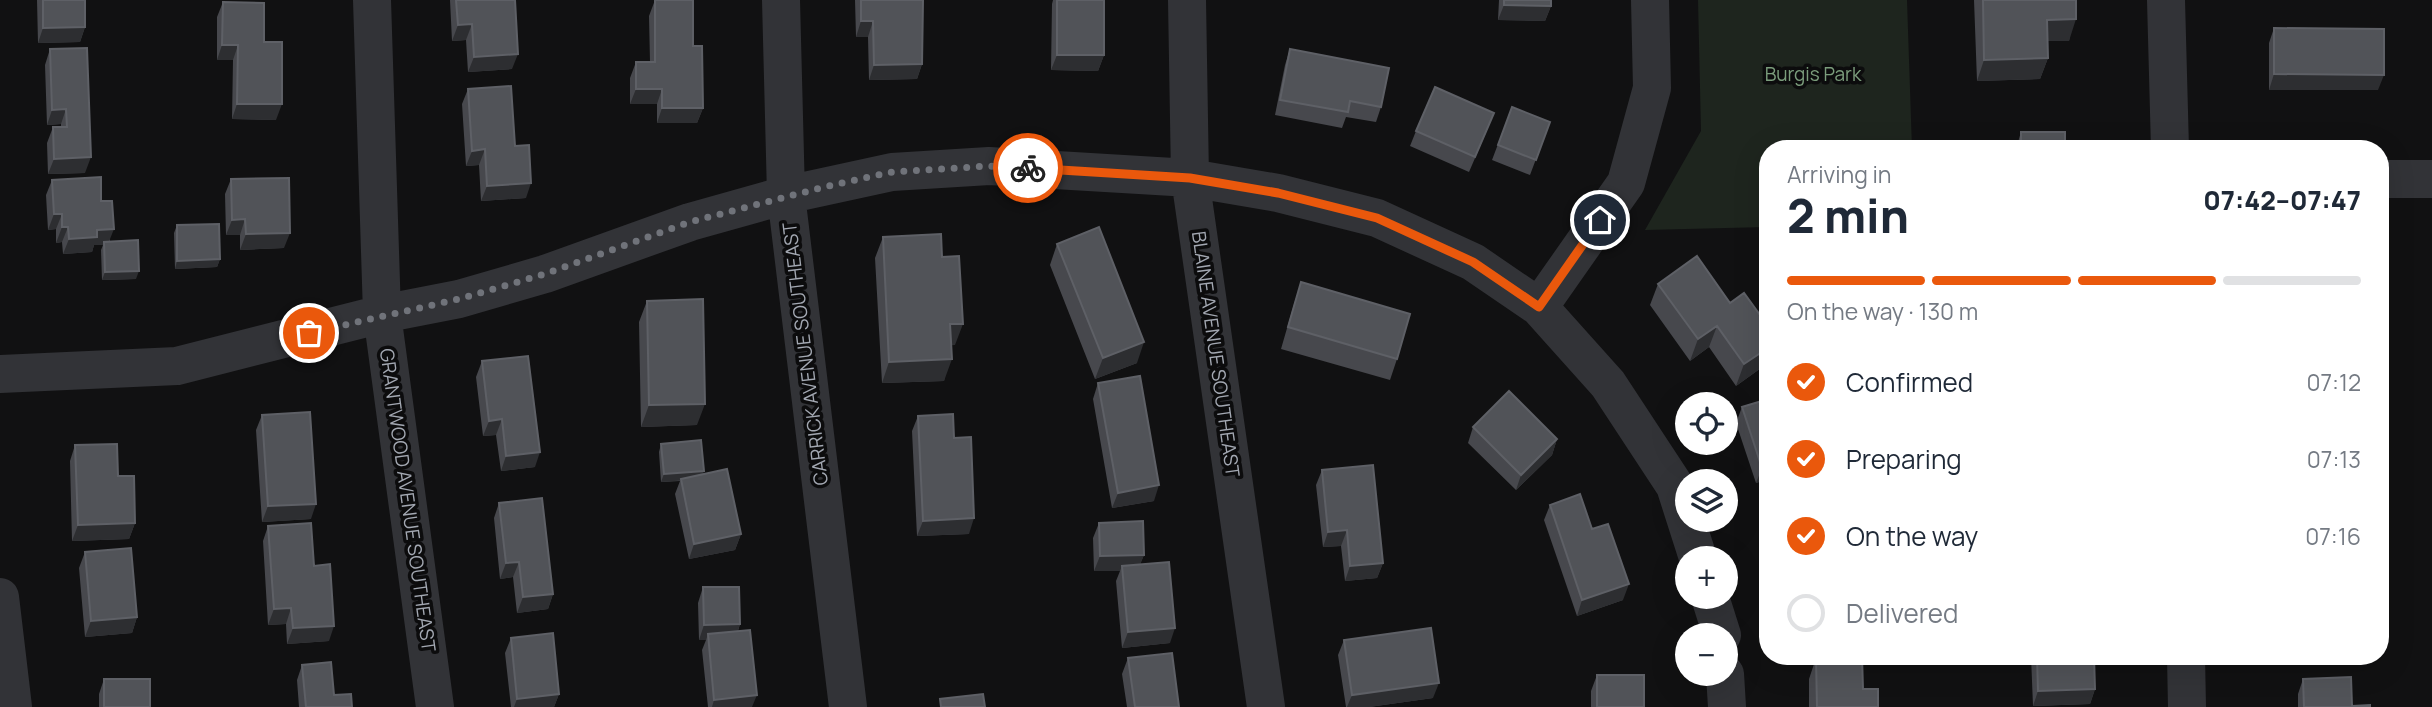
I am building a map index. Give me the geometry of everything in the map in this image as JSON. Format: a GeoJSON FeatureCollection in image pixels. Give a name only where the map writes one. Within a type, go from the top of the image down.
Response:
{"type":"FeatureCollection","features":[{"type":"Feature","properties":{"kind":"street","name":"GRANTWOOD AVENUE SOUTHEAST"},"geometry":{"type":"LineString","coordinates":[[372,0],[382,314],[435,707]]}},
{"type":"Feature","properties":{"kind":"street","name":"CARRICK AVENUE SOUTHEAST"},"geometry":{"type":"LineString","coordinates":[[781,0],[786,195],[848,707]]}},
{"type":"Feature","properties":{"kind":"street","name":"BLAINE AVENUE SOUTHEAST"},"geometry":{"type":"LineString","coordinates":[[1187,0],[1190,178],[1266,707]]}},
{"type":"Feature","properties":{"kind":"street"},"geometry":{"type":"LineString","coordinates":[[1539,307],[1626,183],[1652,88],[1650,0]]}},
{"type":"Feature","properties":{"kind":"street"},"geometry":{"type":"LineString","coordinates":[[2166,0],[2170,140]]}},
{"type":"Feature","properties":{"kind":"street"},"geometry":{"type":"LineString","coordinates":[[0,374],[177,366],[382,314],[459,299],[545,274],[690,222],[786,195],[892,172],[989,166],[1190,178],[1278,193],[1377,218],[1473,262],[1539,307],[1608,384],[1675,486],[1694,546]]}},
{"type":"Feature","properties":{"kind":"street"},"geometry":{"type":"LineString","coordinates":[[2389,179],[2432,179]]}},
{"type":"Feature","properties":{"kind":"street"},"geometry":{"type":"LineString","coordinates":[[0,597],[13,707]]}},
{"type":"Feature","properties":{"kind":"street"},"geometry":{"type":"LineString","coordinates":[[2186,665],[2187,707]]}},
{"type":"Feature","properties":{"kind":"street"},"geometry":{"type":"LineString","coordinates":[[1726,686],[1727,707]]}},
{"type":"Feature","properties":{"kind":"green space","name":"Burgis Park"},"geometry":{"type":"Polygon","coordinates":[[[1698,0],[1907,0],[1912,140],[1759,140],[1759,227],[1645,230],[1701,131],[1698,0]]]}},
{"type":"Feature","properties":{"kind":"building"},"geometry":{"type":"Polygon","coordinates":[[[43,0],[85,0],[85,27],[43,28],[43,0]]]}},
{"type":"Feature","properties":{"kind":"building"},"geometry":{"type":"Polygon","coordinates":[[[456,0],[515,0],[518,54],[474,57],[472,24],[458,25],[456,0]]]}},
{"type":"Feature","properties":{"kind":"building"},"geometry":{"type":"Polygon","coordinates":[[[655,0],[693,0],[693,46],[702,46],[703,108],[662,108],[662,89],[636,89],[636,62],[655,62],[655,0]]]}},
{"type":"Feature","properties":{"kind":"building"},"geometry":{"type":"Polygon","coordinates":[[[861,0],[923,0],[922,64],[874,65],[873,21],[861,21],[861,0]]]}},
{"type":"Feature","properties":{"kind":"building"},"geometry":{"type":"Polygon","coordinates":[[[1057,0],[1104,0],[1104,55],[1057,55],[1057,0]]]}},
{"type":"Feature","properties":{"kind":"building"},"geometry":{"type":"Polygon","coordinates":[[[1504,0],[1551,0],[1551,6],[1504,5],[1504,0]]]}},
{"type":"Feature","properties":{"kind":"building"},"geometry":{"type":"Polygon","coordinates":[[[1983,0],[2076,0],[2076,19],[2047,20],[2048,58],[1984,60],[1983,0]]]}},
{"type":"Feature","properties":{"kind":"building"},"geometry":{"type":"Polygon","coordinates":[[[223,2],[264,3],[264,42],[282,42],[282,104],[237,104],[238,45],[222,45],[223,2]]]}},
{"type":"Feature","properties":{"kind":"building"},"geometry":{"type":"Polygon","coordinates":[[[2274,28],[2384,29],[2384,75],[2274,74],[2274,28]]]}},
{"type":"Feature","properties":{"kind":"building"},"geometry":{"type":"Polygon","coordinates":[[[87,48],[91,157],[54,159],[53,127],[67,127],[66,109],[52,110],[50,49],[87,48]]]}},
{"type":"Feature","properties":{"kind":"building"},"geometry":{"type":"Polygon","coordinates":[[[1290,49],[1389,68],[1381,107],[1350,101],[1348,112],[1280,100],[1290,49]]]}},
{"type":"Feature","properties":{"kind":"building"},"geometry":{"type":"Polygon","coordinates":[[[511,86],[515,146],[529,145],[531,183],[487,186],[485,149],[472,151],[468,89],[511,86]]]}},
{"type":"Feature","properties":{"kind":"building"},"geometry":{"type":"Polygon","coordinates":[[[1435,87],[1494,113],[1475,157],[1416,131],[1435,87]]]}},
{"type":"Feature","properties":{"kind":"building"},"geometry":{"type":"Polygon","coordinates":[[[1512,107],[1550,122],[1536,160],[1498,145],[1512,107]]]}},
{"type":"Feature","properties":{"kind":"building"},"geometry":{"type":"Polygon","coordinates":[[[2021,132],[2065,132],[2065,140],[2021,140],[2021,132]]]}},
{"type":"Feature","properties":{"kind":"building"},"geometry":{"type":"Polygon","coordinates":[[[101,177],[101,201],[112,201],[114,229],[97,230],[97,237],[69,239],[68,227],[62,227],[62,214],[54,214],[52,180],[101,177]]]}},
{"type":"Feature","properties":{"kind":"building"},"geometry":{"type":"Polygon","coordinates":[[[289,178],[290,233],[246,234],[245,219],[232,220],[231,179],[289,178]]]}},
{"type":"Feature","properties":{"kind":"building"},"geometry":{"type":"Polygon","coordinates":[[[219,224],[220,259],[177,261],[177,225],[219,224]]]}},
{"type":"Feature","properties":{"kind":"building"},"geometry":{"type":"Polygon","coordinates":[[[1099,227],[1144,342],[1103,358],[1057,244],[1099,227]]]}},
{"type":"Feature","properties":{"kind":"building"},"geometry":{"type":"Polygon","coordinates":[[[941,234],[942,257],[959,256],[963,324],[950,324],[952,359],[889,362],[883,237],[941,234]]]}},
{"type":"Feature","properties":{"kind":"building"},"geometry":{"type":"Polygon","coordinates":[[[138,240],[139,271],[105,272],[104,242],[138,240]]]}},
{"type":"Feature","properties":{"kind":"building"},"geometry":{"type":"Polygon","coordinates":[[[1697,256],[1730,303],[1744,293],[1759,314],[1759,354],[1744,364],[1717,326],[1698,339],[1658,284],[1697,256]]]}},
{"type":"Feature","properties":{"kind":"building"},"geometry":{"type":"Polygon","coordinates":[[[1301,282],[1410,314],[1397,359],[1288,327],[1301,282]]]}},
{"type":"Feature","properties":{"kind":"building"},"geometry":{"type":"Polygon","coordinates":[[[703,299],[705,404],[649,405],[647,301],[703,299]]]}},
{"type":"Feature","properties":{"kind":"building"},"geometry":{"type":"Polygon","coordinates":[[[528,356],[540,452],[506,456],[502,419],[489,421],[482,361],[528,356]]]}},
{"type":"Feature","properties":{"kind":"building"},"geometry":{"type":"Polygon","coordinates":[[[1140,376],[1159,485],[1118,493],[1098,383],[1140,376]]]}},
{"type":"Feature","properties":{"kind":"building"},"geometry":{"type":"Polygon","coordinates":[[[1509,391],[1557,439],[1521,475],[1473,427],[1509,391]]]}},
{"type":"Feature","properties":{"kind":"building"},"geometry":{"type":"Polygon","coordinates":[[[1759,402],[1759,459],[1742,407],[1759,402]]]}},
{"type":"Feature","properties":{"kind":"building"},"geometry":{"type":"Polygon","coordinates":[[[310,412],[316,504],[268,506],[262,415],[310,412]]]}},
{"type":"Feature","properties":{"kind":"building"},"geometry":{"type":"Polygon","coordinates":[[[953,414],[954,438],[971,437],[974,518],[923,521],[918,416],[953,414]]]}},
{"type":"Feature","properties":{"kind":"building"},"geometry":{"type":"Polygon","coordinates":[[[701,440],[704,471],[664,474],[661,444],[701,440]]]}},
{"type":"Feature","properties":{"kind":"building"},"geometry":{"type":"Polygon","coordinates":[[[117,444],[118,476],[134,476],[135,523],[78,525],[75,445],[117,444]]]}},
{"type":"Feature","properties":{"kind":"building"},"geometry":{"type":"Polygon","coordinates":[[[1373,465],[1383,563],[1350,566],[1347,530],[1328,532],[1322,470],[1373,465]]]}},
{"type":"Feature","properties":{"kind":"building"},"geometry":{"type":"Polygon","coordinates":[[[727,469],[741,534],[694,544],[681,479],[727,469]]]}},
{"type":"Feature","properties":{"kind":"building"},"geometry":{"type":"Polygon","coordinates":[[[1580,494],[1592,529],[1608,524],[1629,584],[1582,600],[1550,505],[1580,494]]]}},
{"type":"Feature","properties":{"kind":"building"},"geometry":{"type":"Polygon","coordinates":[[[542,498],[553,594],[523,597],[519,562],[506,563],[499,503],[542,498]]]}},
{"type":"Feature","properties":{"kind":"building"},"geometry":{"type":"Polygon","coordinates":[[[1143,521],[1144,555],[1100,556],[1099,523],[1143,521]]]}},
{"type":"Feature","properties":{"kind":"building"},"geometry":{"type":"Polygon","coordinates":[[[311,523],[314,566],[330,564],[334,626],[293,628],[291,608],[274,609],[268,526],[311,523]]]}},
{"type":"Feature","properties":{"kind":"building"},"geometry":{"type":"Polygon","coordinates":[[[131,548],[137,617],[91,621],[85,552],[131,548]]]}},
{"type":"Feature","properties":{"kind":"building"},"geometry":{"type":"Polygon","coordinates":[[[1169,562],[1175,628],[1128,632],[1122,566],[1169,562]]]}},
{"type":"Feature","properties":{"kind":"building"},"geometry":{"type":"Polygon","coordinates":[[[703,587],[739,587],[740,624],[704,625],[703,587]]]}},
{"type":"Feature","properties":{"kind":"building"},"geometry":{"type":"Polygon","coordinates":[[[1431,628],[1439,683],[1352,695],[1344,640],[1431,628]]]}},
{"type":"Feature","properties":{"kind":"building"},"geometry":{"type":"Polygon","coordinates":[[[750,630],[757,695],[714,700],[708,634],[750,630]]]}},
{"type":"Feature","properties":{"kind":"building"},"geometry":{"type":"Polygon","coordinates":[[[553,633],[559,694],[517,699],[511,638],[553,633]]]}},
{"type":"Feature","properties":{"kind":"building"},"geometry":{"type":"Polygon","coordinates":[[[1172,653],[1179,707],[1135,707],[1128,658],[1172,653]]]}},
{"type":"Feature","properties":{"kind":"building"},"geometry":{"type":"Polygon","coordinates":[[[331,662],[334,695],[351,694],[352,707],[306,707],[302,665],[331,662]]]}},
{"type":"Feature","properties":{"kind":"building"},"geometry":{"type":"Polygon","coordinates":[[[1816,665],[1862,665],[1863,689],[1878,689],[1878,707],[1817,707],[1816,665]]]}},
{"type":"Feature","properties":{"kind":"building"},"geometry":{"type":"Polygon","coordinates":[[[2037,665],[2094,665],[2095,689],[2038,691],[2037,665]]]}},
{"type":"Feature","properties":{"kind":"building"},"geometry":{"type":"Polygon","coordinates":[[[1597,675],[1644,675],[1644,707],[1597,707],[1597,675]]]}},
{"type":"Feature","properties":{"kind":"building"},"geometry":{"type":"Polygon","coordinates":[[[2351,677],[2352,706],[2370,707],[2304,707],[2303,679],[2351,677]]]}},
{"type":"Feature","properties":{"kind":"building"},"geometry":{"type":"Polygon","coordinates":[[[104,679],[150,679],[150,707],[104,707],[104,679]]]}},
{"type":"Feature","properties":{"kind":"building"},"geometry":{"type":"Polygon","coordinates":[[[983,694],[985,707],[941,707],[940,699],[983,694]]]}},
{"type":"Feature","properties":{"kind":"way so far"},"geometry":{"type":"LineString","coordinates":[[309,333],[382,314],[459,299],[545,274],[690,222],[786,195],[892,172],[989,166],[1028,168]]}},
{"type":"Feature","properties":{"kind":"route"},"geometry":{"type":"LineString","coordinates":[[1028,168],[1190,178],[1278,193],[1377,218],[1473,262],[1539,307],[1600,220]]}}]}
